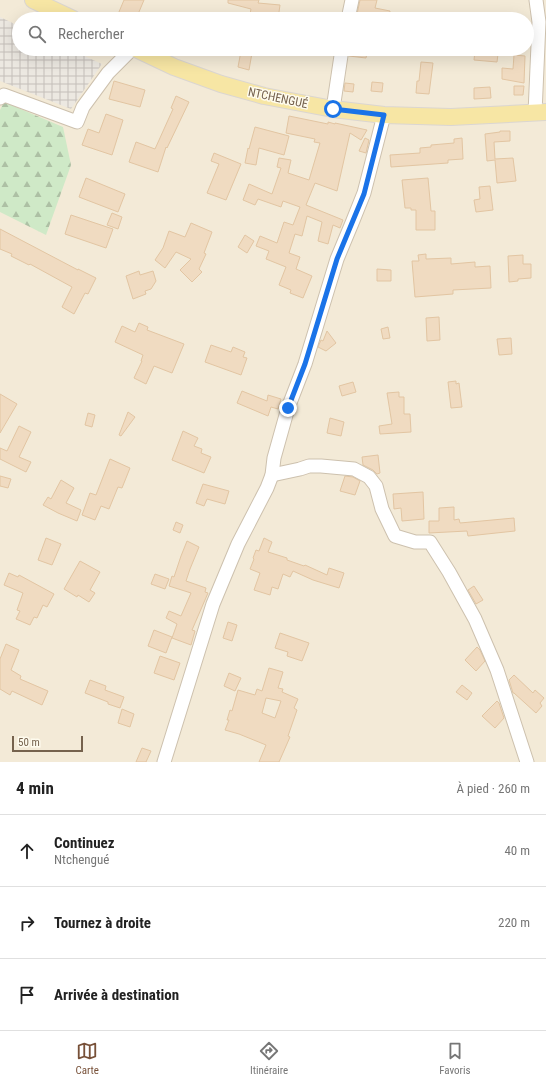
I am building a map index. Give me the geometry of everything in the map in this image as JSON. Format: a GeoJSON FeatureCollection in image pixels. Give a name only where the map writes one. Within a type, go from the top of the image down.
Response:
{"type":"FeatureCollection","features":[{"type":"Feature","properties":{"kind":"main road"},"geometry":{"type":"LineString","coordinates":[[33,0],[58,12]]}},
{"type":"Feature","properties":{"kind":"main road","name":"NTCHENGUÉ"},"geometry":{"type":"LineString","coordinates":[[151,56],[174,67],[221,84],[264,96],[333,109],[384,115],[451,117],[540,112]]}},
{"type":"Feature","properties":{"kind":"street"},"geometry":{"type":"LineString","coordinates":[[349,12],[352,0]]}},
{"type":"Feature","properties":{"kind":"street"},"geometry":{"type":"LineString","coordinates":[[536,0],[539,22],[540,112]]}},
{"type":"Feature","properties":{"kind":"street"},"geometry":{"type":"LineString","coordinates":[[0,98],[4,95],[77,122],[83,107],[91,95],[108,72],[125,56]]}},
{"type":"Feature","properties":{"kind":"street"},"geometry":{"type":"LineString","coordinates":[[333,109],[341,56]]}},
{"type":"Feature","properties":{"kind":"street"},"geometry":{"type":"LineString","coordinates":[[164,762],[213,604],[238,544],[267,488],[272,475],[274,458],[288,408],[305,364],[337,259],[364,194],[384,115]]}},
{"type":"Feature","properties":{"kind":"street"},"geometry":{"type":"LineString","coordinates":[[272,475],[309,466],[354,469],[369,477],[376,486],[382,509],[395,536],[415,542],[430,542],[475,618],[497,670],[528,762]]}},
{"type":"Feature","properties":{"kind":"shaded area"},"geometry":{"type":"Polygon","coordinates":[[[0,0],[546,0],[546,762],[0,762],[0,0]]]}},
{"type":"Feature","properties":{"kind":"shaded area"},"geometry":{"type":"Polygon","coordinates":[[[0,17],[12,23],[12,56],[84,56],[102,64],[71,109],[0,81],[0,17]]]}},
{"type":"Feature","properties":{"kind":"green space"},"geometry":{"type":"Polygon","coordinates":[[[4,102],[63,127],[71,165],[46,235],[0,212],[0,110],[4,102]]]}},
{"type":"Feature","properties":{"kind":"building"},"geometry":{"type":"Polygon","coordinates":[[[124,0],[144,0],[139,12],[119,12],[124,0]]]}},
{"type":"Feature","properties":{"kind":"building"},"geometry":{"type":"Polygon","coordinates":[[[228,0],[259,0],[258,3],[280,5],[279,12],[250,12],[251,9],[228,3],[228,0]]]}},
{"type":"Feature","properties":{"kind":"building"},"geometry":{"type":"Polygon","coordinates":[[[360,0],[377,0],[375,8],[390,11],[390,12],[357,12],[360,0]]]}},
{"type":"Feature","properties":{"kind":"building"},"geometry":{"type":"Polygon","coordinates":[[[240,56],[251,56],[249,70],[238,67],[240,56]]]}},
{"type":"Feature","properties":{"kind":"building"},"geometry":{"type":"Polygon","coordinates":[[[349,56],[366,56],[366,58],[349,56]]]}},
{"type":"Feature","properties":{"kind":"building"},"geometry":{"type":"Polygon","coordinates":[[[474,56],[498,56],[497,62],[474,60],[474,56]]]}},
{"type":"Feature","properties":{"kind":"building"},"geometry":{"type":"Polygon","coordinates":[[[514,56],[525,56],[524,83],[502,79],[502,68],[513,69],[514,56]]]}},
{"type":"Feature","properties":{"kind":"building"},"geometry":{"type":"Polygon","coordinates":[[[421,62],[433,63],[429,94],[416,93],[421,62]]]}},
{"type":"Feature","properties":{"kind":"building"},"geometry":{"type":"Polygon","coordinates":[[[114,81],[145,90],[140,107],[109,99],[114,81]]]}},
{"type":"Feature","properties":{"kind":"building"},"geometry":{"type":"Polygon","coordinates":[[[372,82],[383,83],[382,92],[371,91],[372,82]]]}},
{"type":"Feature","properties":{"kind":"building"},"geometry":{"type":"Polygon","coordinates":[[[345,83],[354,84],[353,92],[344,91],[345,83]]]}},
{"type":"Feature","properties":{"kind":"building"},"geometry":{"type":"Polygon","coordinates":[[[514,86],[524,86],[523,95],[514,95],[514,86]]]}},
{"type":"Feature","properties":{"kind":"building"},"geometry":{"type":"Polygon","coordinates":[[[490,87],[491,98],[474,99],[474,88],[490,87]]]}},
{"type":"Feature","properties":{"kind":"building"},"geometry":{"type":"Polygon","coordinates":[[[176,96],[189,102],[167,148],[166,147],[158,172],[129,162],[136,142],[155,149],[173,109],[171,108],[176,96]]]}},
{"type":"Feature","properties":{"kind":"building"},"geometry":{"type":"Polygon","coordinates":[[[106,114],[123,120],[112,155],[82,145],[88,129],[99,133],[106,114]]]}},
{"type":"Feature","properties":{"kind":"building"},"geometry":{"type":"Polygon","coordinates":[[[289,116],[328,124],[328,122],[335,123],[367,130],[361,140],[350,133],[337,191],[315,183],[306,205],[343,220],[340,228],[333,225],[328,244],[318,241],[322,222],[307,216],[302,236],[295,234],[289,253],[300,257],[296,269],[312,276],[303,298],[290,293],[291,290],[279,285],[286,267],[266,259],[269,251],[256,246],[260,236],[277,243],[284,222],[293,225],[300,207],[283,201],[281,207],[258,199],[255,205],[243,200],[249,184],[272,194],[281,168],[277,167],[279,158],[291,160],[288,173],[309,180],[320,143],[314,142],[315,139],[286,133],[289,116]]]}},
{"type":"Feature","properties":{"kind":"building"},"geometry":{"type":"Polygon","coordinates":[[[255,127],[289,136],[284,155],[259,148],[256,165],[245,163],[255,127]]]}},
{"type":"Feature","properties":{"kind":"building"},"geometry":{"type":"Polygon","coordinates":[[[510,131],[510,141],[494,142],[495,159],[513,158],[516,181],[497,183],[495,160],[487,161],[485,134],[510,131]]]}},
{"type":"Feature","properties":{"kind":"building"},"geometry":{"type":"Polygon","coordinates":[[[365,138],[369,140],[366,153],[359,151],[365,138]]]}},
{"type":"Feature","properties":{"kind":"building"},"geometry":{"type":"Polygon","coordinates":[[[462,138],[463,159],[448,160],[448,163],[391,167],[390,155],[420,153],[420,148],[431,147],[431,145],[454,143],[454,139],[462,138]]]}},
{"type":"Feature","properties":{"kind":"building"},"geometry":{"type":"Polygon","coordinates":[[[214,153],[241,164],[226,200],[207,193],[219,164],[211,161],[214,153]]]}},
{"type":"Feature","properties":{"kind":"building"},"geometry":{"type":"Polygon","coordinates":[[[86,178],[125,194],[118,212],[79,197],[86,178]]]}},
{"type":"Feature","properties":{"kind":"building"},"geometry":{"type":"Polygon","coordinates":[[[428,178],[431,211],[435,211],[435,230],[416,230],[416,210],[405,208],[402,180],[428,178]]]}},
{"type":"Feature","properties":{"kind":"building"},"geometry":{"type":"Polygon","coordinates":[[[490,186],[493,210],[476,212],[474,200],[480,199],[479,187],[490,186]]]}},
{"type":"Feature","properties":{"kind":"building"},"geometry":{"type":"Polygon","coordinates":[[[112,213],[122,217],[118,229],[107,225],[112,213]]]}},
{"type":"Feature","properties":{"kind":"building"},"geometry":{"type":"Polygon","coordinates":[[[71,215],[113,229],[106,248],[65,234],[71,215]]]}},
{"type":"Feature","properties":{"kind":"building"},"geometry":{"type":"Polygon","coordinates":[[[191,223],[212,232],[204,253],[206,254],[199,269],[202,272],[192,282],[180,270],[191,259],[176,252],[165,268],[155,260],[163,248],[169,231],[185,237],[191,223]]]}},
{"type":"Feature","properties":{"kind":"building"},"geometry":{"type":"Polygon","coordinates":[[[0,229],[96,278],[88,294],[85,293],[74,314],[62,307],[72,287],[0,249],[0,229]]]}},
{"type":"Feature","properties":{"kind":"building"},"geometry":{"type":"Polygon","coordinates":[[[245,235],[254,241],[247,253],[238,247],[245,235]]]}},
{"type":"Feature","properties":{"kind":"building"},"geometry":{"type":"Polygon","coordinates":[[[426,254],[426,259],[451,258],[451,264],[475,262],[475,267],[490,266],[491,288],[453,290],[453,294],[415,297],[412,261],[419,261],[418,255],[426,254]]]}},
{"type":"Feature","properties":{"kind":"building"},"geometry":{"type":"Polygon","coordinates":[[[523,255],[523,264],[531,264],[531,278],[518,279],[518,281],[509,282],[508,256],[523,255]]]}},
{"type":"Feature","properties":{"kind":"building"},"geometry":{"type":"Polygon","coordinates":[[[377,269],[391,270],[391,281],[377,281],[377,269]]]}},
{"type":"Feature","properties":{"kind":"building"},"geometry":{"type":"Polygon","coordinates":[[[139,271],[140,275],[153,271],[156,281],[151,289],[145,291],[146,294],[133,299],[126,276],[139,271]]]}},
{"type":"Feature","properties":{"kind":"building"},"geometry":{"type":"Polygon","coordinates":[[[439,317],[440,340],[427,341],[426,318],[439,317]]]}},
{"type":"Feature","properties":{"kind":"building"},"geometry":{"type":"Polygon","coordinates":[[[139,323],[148,327],[147,330],[184,344],[172,373],[154,366],[146,384],[134,378],[142,361],[143,355],[115,342],[122,326],[135,332],[139,323]]]}},
{"type":"Feature","properties":{"kind":"building"},"geometry":{"type":"Polygon","coordinates":[[[388,327],[390,338],[383,339],[381,329],[388,327]]]}},
{"type":"Feature","properties":{"kind":"building"},"geometry":{"type":"Polygon","coordinates":[[[327,331],[336,343],[326,351],[318,347],[321,340],[323,341],[327,331]]]}},
{"type":"Feature","properties":{"kind":"building"},"geometry":{"type":"Polygon","coordinates":[[[511,338],[512,354],[499,355],[497,339],[511,338]]]}},
{"type":"Feature","properties":{"kind":"building"},"geometry":{"type":"Polygon","coordinates":[[[211,345],[231,352],[233,347],[245,352],[243,357],[247,358],[241,375],[205,362],[211,345]]]}},
{"type":"Feature","properties":{"kind":"building"},"geometry":{"type":"Polygon","coordinates":[[[456,381],[456,384],[459,383],[462,407],[451,408],[448,382],[456,381]]]}},
{"type":"Feature","properties":{"kind":"building"},"geometry":{"type":"Polygon","coordinates":[[[353,382],[356,392],[342,396],[339,386],[353,382]]]}},
{"type":"Feature","properties":{"kind":"building"},"geometry":{"type":"Polygon","coordinates":[[[242,391],[267,401],[268,395],[281,399],[278,409],[271,407],[268,416],[237,403],[242,391]]]}},
{"type":"Feature","properties":{"kind":"building"},"geometry":{"type":"Polygon","coordinates":[[[399,392],[399,397],[404,397],[404,414],[410,414],[411,432],[380,434],[379,426],[392,424],[387,393],[399,392]]]}},
{"type":"Feature","properties":{"kind":"building"},"geometry":{"type":"Polygon","coordinates":[[[0,394],[17,404],[0,433],[0,394]]]}},
{"type":"Feature","properties":{"kind":"building"},"geometry":{"type":"Polygon","coordinates":[[[128,412],[135,417],[121,436],[119,435],[128,412]]]}},
{"type":"Feature","properties":{"kind":"building"},"geometry":{"type":"Polygon","coordinates":[[[88,413],[95,415],[92,427],[85,425],[88,413]]]}},
{"type":"Feature","properties":{"kind":"building"},"geometry":{"type":"Polygon","coordinates":[[[330,418],[344,422],[341,436],[327,433],[330,418]]]}},
{"type":"Feature","properties":{"kind":"building"},"geometry":{"type":"Polygon","coordinates":[[[19,426],[31,432],[19,457],[31,462],[26,472],[0,459],[0,448],[7,451],[19,426]]]}},
{"type":"Feature","properties":{"kind":"building"},"geometry":{"type":"Polygon","coordinates":[[[183,431],[198,438],[194,446],[202,449],[201,453],[211,457],[204,473],[172,460],[183,431]]]}},
{"type":"Feature","properties":{"kind":"building"},"geometry":{"type":"Polygon","coordinates":[[[378,455],[380,473],[377,474],[373,470],[363,465],[362,457],[378,455]]]}},
{"type":"Feature","properties":{"kind":"building"},"geometry":{"type":"Polygon","coordinates":[[[110,459],[130,468],[122,488],[118,487],[109,509],[101,506],[95,520],[82,515],[90,493],[96,495],[110,459]]]}},
{"type":"Feature","properties":{"kind":"building"},"geometry":{"type":"Polygon","coordinates":[[[0,476],[11,479],[8,488],[0,486],[0,476]]]}},
{"type":"Feature","properties":{"kind":"building"},"geometry":{"type":"Polygon","coordinates":[[[345,476],[353,477],[360,481],[355,495],[340,491],[345,476]]]}},
{"type":"Feature","properties":{"kind":"building"},"geometry":{"type":"Polygon","coordinates":[[[61,480],[74,488],[66,503],[81,510],[77,521],[43,505],[48,497],[51,499],[61,480]]]}},
{"type":"Feature","properties":{"kind":"building"},"geometry":{"type":"Polygon","coordinates":[[[203,484],[229,491],[225,504],[207,499],[204,506],[196,503],[203,484]]]}},
{"type":"Feature","properties":{"kind":"building"},"geometry":{"type":"Polygon","coordinates":[[[423,492],[424,519],[402,521],[401,508],[394,509],[393,494],[423,492]]]}},
{"type":"Feature","properties":{"kind":"building"},"geometry":{"type":"Polygon","coordinates":[[[454,507],[454,520],[459,519],[460,523],[514,518],[515,531],[468,536],[467,531],[429,533],[429,521],[439,521],[439,508],[454,507]]]}},
{"type":"Feature","properties":{"kind":"building"},"geometry":{"type":"Polygon","coordinates":[[[176,522],[183,525],[180,533],[173,530],[176,522]]]}},
{"type":"Feature","properties":{"kind":"building"},"geometry":{"type":"Polygon","coordinates":[[[46,538],[61,544],[52,565],[38,560],[46,538]]]}},
{"type":"Feature","properties":{"kind":"building"},"geometry":{"type":"Polygon","coordinates":[[[264,538],[272,542],[268,552],[287,558],[287,560],[304,566],[305,565],[327,575],[329,568],[344,573],[339,588],[313,580],[293,571],[290,577],[283,574],[278,589],[272,587],[270,595],[254,590],[260,573],[250,569],[256,550],[259,551],[264,538]]]}},
{"type":"Feature","properties":{"kind":"building"},"geometry":{"type":"Polygon","coordinates":[[[187,541],[199,547],[186,581],[206,588],[205,592],[208,593],[192,630],[195,631],[191,645],[172,638],[177,624],[166,618],[169,611],[181,616],[191,593],[169,586],[172,576],[174,577],[187,541]]]}},
{"type":"Feature","properties":{"kind":"building"},"geometry":{"type":"Polygon","coordinates":[[[80,561],[100,572],[90,590],[95,593],[89,602],[64,589],[80,561]]]}},
{"type":"Feature","properties":{"kind":"building"},"geometry":{"type":"Polygon","coordinates":[[[9,573],[18,577],[19,575],[54,594],[47,607],[43,605],[37,618],[34,617],[30,625],[16,619],[20,611],[17,610],[23,593],[4,585],[9,573]]]}},
{"type":"Feature","properties":{"kind":"building"},"geometry":{"type":"Polygon","coordinates":[[[155,574],[169,579],[165,589],[151,584],[155,574]]]}},
{"type":"Feature","properties":{"kind":"building"},"geometry":{"type":"Polygon","coordinates":[[[474,586],[483,600],[476,604],[468,590],[474,586]]]}},
{"type":"Feature","properties":{"kind":"building"},"geometry":{"type":"Polygon","coordinates":[[[228,622],[237,625],[232,641],[223,638],[228,622]]]}},
{"type":"Feature","properties":{"kind":"building"},"geometry":{"type":"Polygon","coordinates":[[[154,630],[172,637],[166,653],[148,646],[154,630]]]}},
{"type":"Feature","properties":{"kind":"building"},"geometry":{"type":"Polygon","coordinates":[[[280,633],[309,643],[302,661],[287,656],[288,652],[275,648],[280,633]]]}},
{"type":"Feature","properties":{"kind":"building"},"geometry":{"type":"Polygon","coordinates":[[[6,644],[19,650],[11,670],[21,676],[20,679],[48,691],[42,705],[12,691],[10,695],[0,689],[0,659],[6,644]]]}},
{"type":"Feature","properties":{"kind":"building"},"geometry":{"type":"Polygon","coordinates":[[[477,647],[485,661],[476,671],[465,660],[477,647]]]}},
{"type":"Feature","properties":{"kind":"building"},"geometry":{"type":"Polygon","coordinates":[[[160,656],[180,663],[174,680],[154,673],[160,656]]]}},
{"type":"Feature","properties":{"kind":"building"},"geometry":{"type":"Polygon","coordinates":[[[269,668],[283,672],[278,688],[283,689],[282,692],[298,699],[294,708],[297,710],[288,736],[290,737],[279,762],[259,762],[266,745],[225,730],[229,720],[227,720],[230,710],[232,711],[238,690],[255,695],[257,689],[262,691],[269,668]],[[266,698],[262,713],[275,718],[281,701],[266,698]]]}},
{"type":"Feature","properties":{"kind":"building"},"geometry":{"type":"Polygon","coordinates":[[[229,673],[241,678],[235,691],[224,686],[229,673]]]}},
{"type":"Feature","properties":{"kind":"building"},"geometry":{"type":"Polygon","coordinates":[[[514,675],[533,693],[535,690],[544,698],[540,703],[542,706],[536,713],[513,693],[509,680],[514,675]]]}},
{"type":"Feature","properties":{"kind":"building"},"geometry":{"type":"Polygon","coordinates":[[[90,680],[106,686],[105,690],[124,697],[120,708],[85,693],[90,680]]]}},
{"type":"Feature","properties":{"kind":"building"},"geometry":{"type":"Polygon","coordinates":[[[462,685],[472,693],[467,700],[456,692],[462,685]]]}},
{"type":"Feature","properties":{"kind":"building"},"geometry":{"type":"Polygon","coordinates":[[[497,701],[504,718],[495,728],[482,716],[497,701]]]}},
{"type":"Feature","properties":{"kind":"building"},"geometry":{"type":"Polygon","coordinates":[[[122,709],[134,714],[130,727],[118,723],[122,709]]]}},
{"type":"Feature","properties":{"kind":"building"},"geometry":{"type":"Polygon","coordinates":[[[142,748],[151,751],[146,762],[136,762],[142,748]]]}},
{"type":"Feature","properties":{"kind":"route"},"geometry":{"type":"LineString","coordinates":[[288,408],[305,364],[337,259],[364,194],[384,115],[333,109]]}}]}
